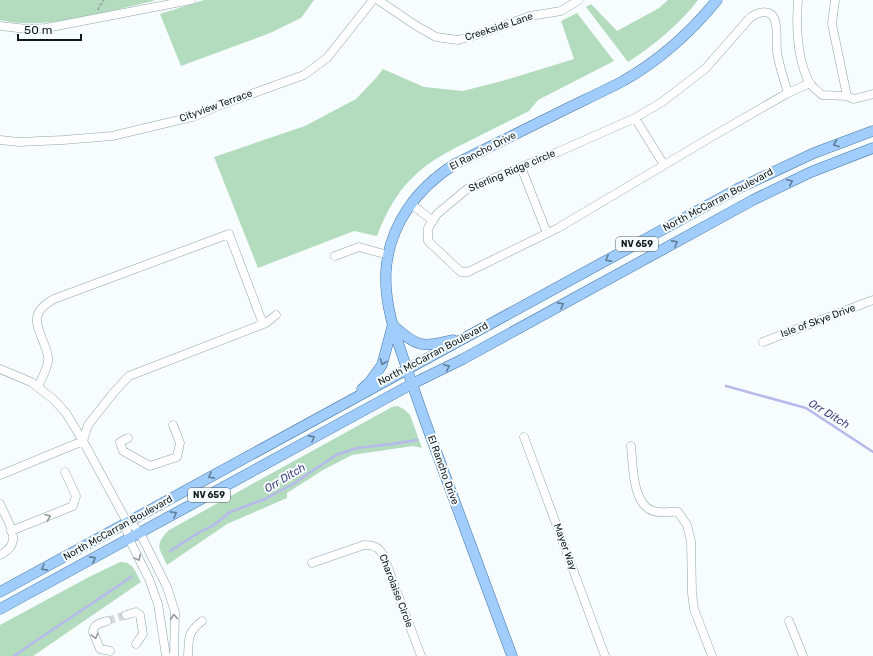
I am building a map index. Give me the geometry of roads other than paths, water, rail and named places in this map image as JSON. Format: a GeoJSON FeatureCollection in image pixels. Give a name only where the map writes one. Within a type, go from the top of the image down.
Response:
{"type":"FeatureCollection","features":[{"type":"Feature","properties":{"kind":"main road","name":"El Rancho Drive"},"geometry":{"type":"LineString","coordinates":[[512,656],[412,384],[388,308],[386,270],[388,255],[393,238],[399,222],[411,204],[428,183],[441,172],[610,88],[643,69],[683,38],[717,0]]}},
{"type":"Feature","properties":{"kind":"main road","name":"North McCarran Boulevard"},"geometry":{"type":"LineString","coordinates":[[0,592],[737,189],[814,153],[873,131]]}},
{"type":"Feature","properties":{"kind":"main road","name":"North McCarran Boulevard"},"geometry":{"type":"LineString","coordinates":[[0,609],[412,384],[463,359],[753,200],[811,172],[873,148]]}},
{"type":"Feature","properties":{"kind":"main road"},"geometry":{"type":"LineString","coordinates":[[351,399],[369,383],[382,365],[393,324],[410,340],[425,345],[466,337]]}},
{"type":"Feature","properties":{"kind":"street"},"geometry":{"type":"LineString","coordinates":[[0,26],[27,29],[46,28],[191,0]]}},
{"type":"Feature","properties":{"kind":"street","name":"Cityview Terrace"},"geometry":{"type":"LineString","coordinates":[[0,140],[19,142],[112,136],[196,116],[218,106],[304,75],[327,58],[373,0]]}},
{"type":"Feature","properties":{"kind":"street","name":"Creekside Lane"},"geometry":{"type":"LineString","coordinates":[[378,0],[436,37],[458,40],[530,16],[561,11],[579,0]]}},
{"type":"Feature","properties":{"kind":"street"},"geometry":{"type":"LineString","coordinates":[[798,0],[798,37],[801,57],[810,83],[822,95],[847,96],[854,99],[873,94]]}},
{"type":"Feature","properties":{"kind":"street"},"geometry":{"type":"LineString","coordinates":[[835,0],[832,24],[847,96]]}},
{"type":"Feature","properties":{"kind":"street","name":"Sterling Ridge circle"},"geometry":{"type":"LineString","coordinates":[[788,93],[777,53],[775,20],[770,14],[761,11],[753,15],[748,20],[705,70],[662,102],[635,118],[467,189],[437,214],[428,228],[428,241],[461,272],[468,272],[547,233],[788,93],[810,83]]}},
{"type":"Feature","properties":{"kind":"street"},"geometry":{"type":"LineString","coordinates":[[635,118],[664,165]]}},
{"type":"Feature","properties":{"kind":"street"},"geometry":{"type":"LineString","coordinates":[[521,167],[547,233]]}},
{"type":"Feature","properties":{"kind":"street"},"geometry":{"type":"LineString","coordinates":[[411,204],[433,221]]}},
{"type":"Feature","properties":{"kind":"street"},"geometry":{"type":"LineString","coordinates":[[38,387],[48,361],[45,346],[37,326],[37,318],[40,310],[47,303],[54,299],[229,234],[263,324]]}},
{"type":"Feature","properties":{"kind":"street"},"geometry":{"type":"LineString","coordinates":[[335,256],[359,247],[388,255]]}},
{"type":"Feature","properties":{"kind":"street","name":"Isle of Skye Drive"},"geometry":{"type":"LineString","coordinates":[[763,342],[873,300]]}},
{"type":"Feature","properties":{"kind":"street"},"geometry":{"type":"LineString","coordinates":[[83,441],[88,425],[114,392],[129,376],[263,324],[276,315]]}},
{"type":"Feature","properties":{"kind":"street"},"geometry":{"type":"LineString","coordinates":[[0,369],[21,377],[38,387],[53,399],[66,413],[83,441],[127,522],[126,527],[128,539],[149,579],[158,604],[166,656]]}},
{"type":"Feature","properties":{"kind":"street"},"geometry":{"type":"LineString","coordinates":[[128,438],[120,442],[123,451],[150,466],[177,457],[180,444],[173,425]]}},
{"type":"Feature","properties":{"kind":"street","name":"Mayer Way"},"geometry":{"type":"LineString","coordinates":[[524,437],[605,656]]}},
{"type":"Feature","properties":{"kind":"street"},"geometry":{"type":"LineString","coordinates":[[0,475],[83,441]]}},
{"type":"Feature","properties":{"kind":"street"},"geometry":{"type":"LineString","coordinates":[[631,446],[636,484],[638,494],[642,502],[652,511],[678,512],[687,525],[691,541],[693,604],[712,656]]}},
{"type":"Feature","properties":{"kind":"street"},"geometry":{"type":"LineString","coordinates":[[11,531],[73,506],[76,496],[65,472]]}},
{"type":"Feature","properties":{"kind":"street"},"geometry":{"type":"LineString","coordinates":[[0,504],[14,536],[12,545],[7,552],[0,555]]}},
{"type":"Feature","properties":{"kind":"street"},"geometry":{"type":"LineString","coordinates":[[127,522],[132,524],[140,533],[163,577],[175,618],[174,656]]}},
{"type":"Feature","properties":{"kind":"street","name":"Charolaise Circle"},"geometry":{"type":"LineString","coordinates":[[312,563],[364,544],[378,547],[384,557],[421,656]]}},
{"type":"Feature","properties":{"kind":"street"},"geometry":{"type":"LineString","coordinates":[[126,615],[136,612],[140,615],[143,634],[136,644]]}},
{"type":"Feature","properties":{"kind":"street"},"geometry":{"type":"LineString","coordinates":[[107,621],[96,625],[93,629],[100,649],[110,651]]}},
{"type":"Feature","properties":{"kind":"street"},"geometry":{"type":"LineString","coordinates":[[188,656],[189,636],[191,631],[202,621]]}},
{"type":"Feature","properties":{"kind":"street"},"geometry":{"type":"LineString","coordinates":[[789,621],[803,656]]}},
{"type":"Feature","properties":{"kind":"waterway","name":"Orr Ditch"},"geometry":{"type":"LineString","coordinates":[[726,386],[806,408],[873,452]]}},
{"type":"Feature","properties":{"kind":"waterway","name":"Orr Ditch"},"geometry":{"type":"LineString","coordinates":[[170,551],[198,533],[214,525],[230,512],[265,499],[293,484],[336,455],[357,448],[417,440]]}},
{"type":"Feature","properties":{"kind":"waterway","name":"Orr Ditch"},"geometry":{"type":"LineString","coordinates":[[14,656],[131,577]]}},
{"type":"Feature","properties":{"kind":"tunnel"},"geometry":{"type":"LineString","coordinates":[[107,621],[126,615]]}}]}
